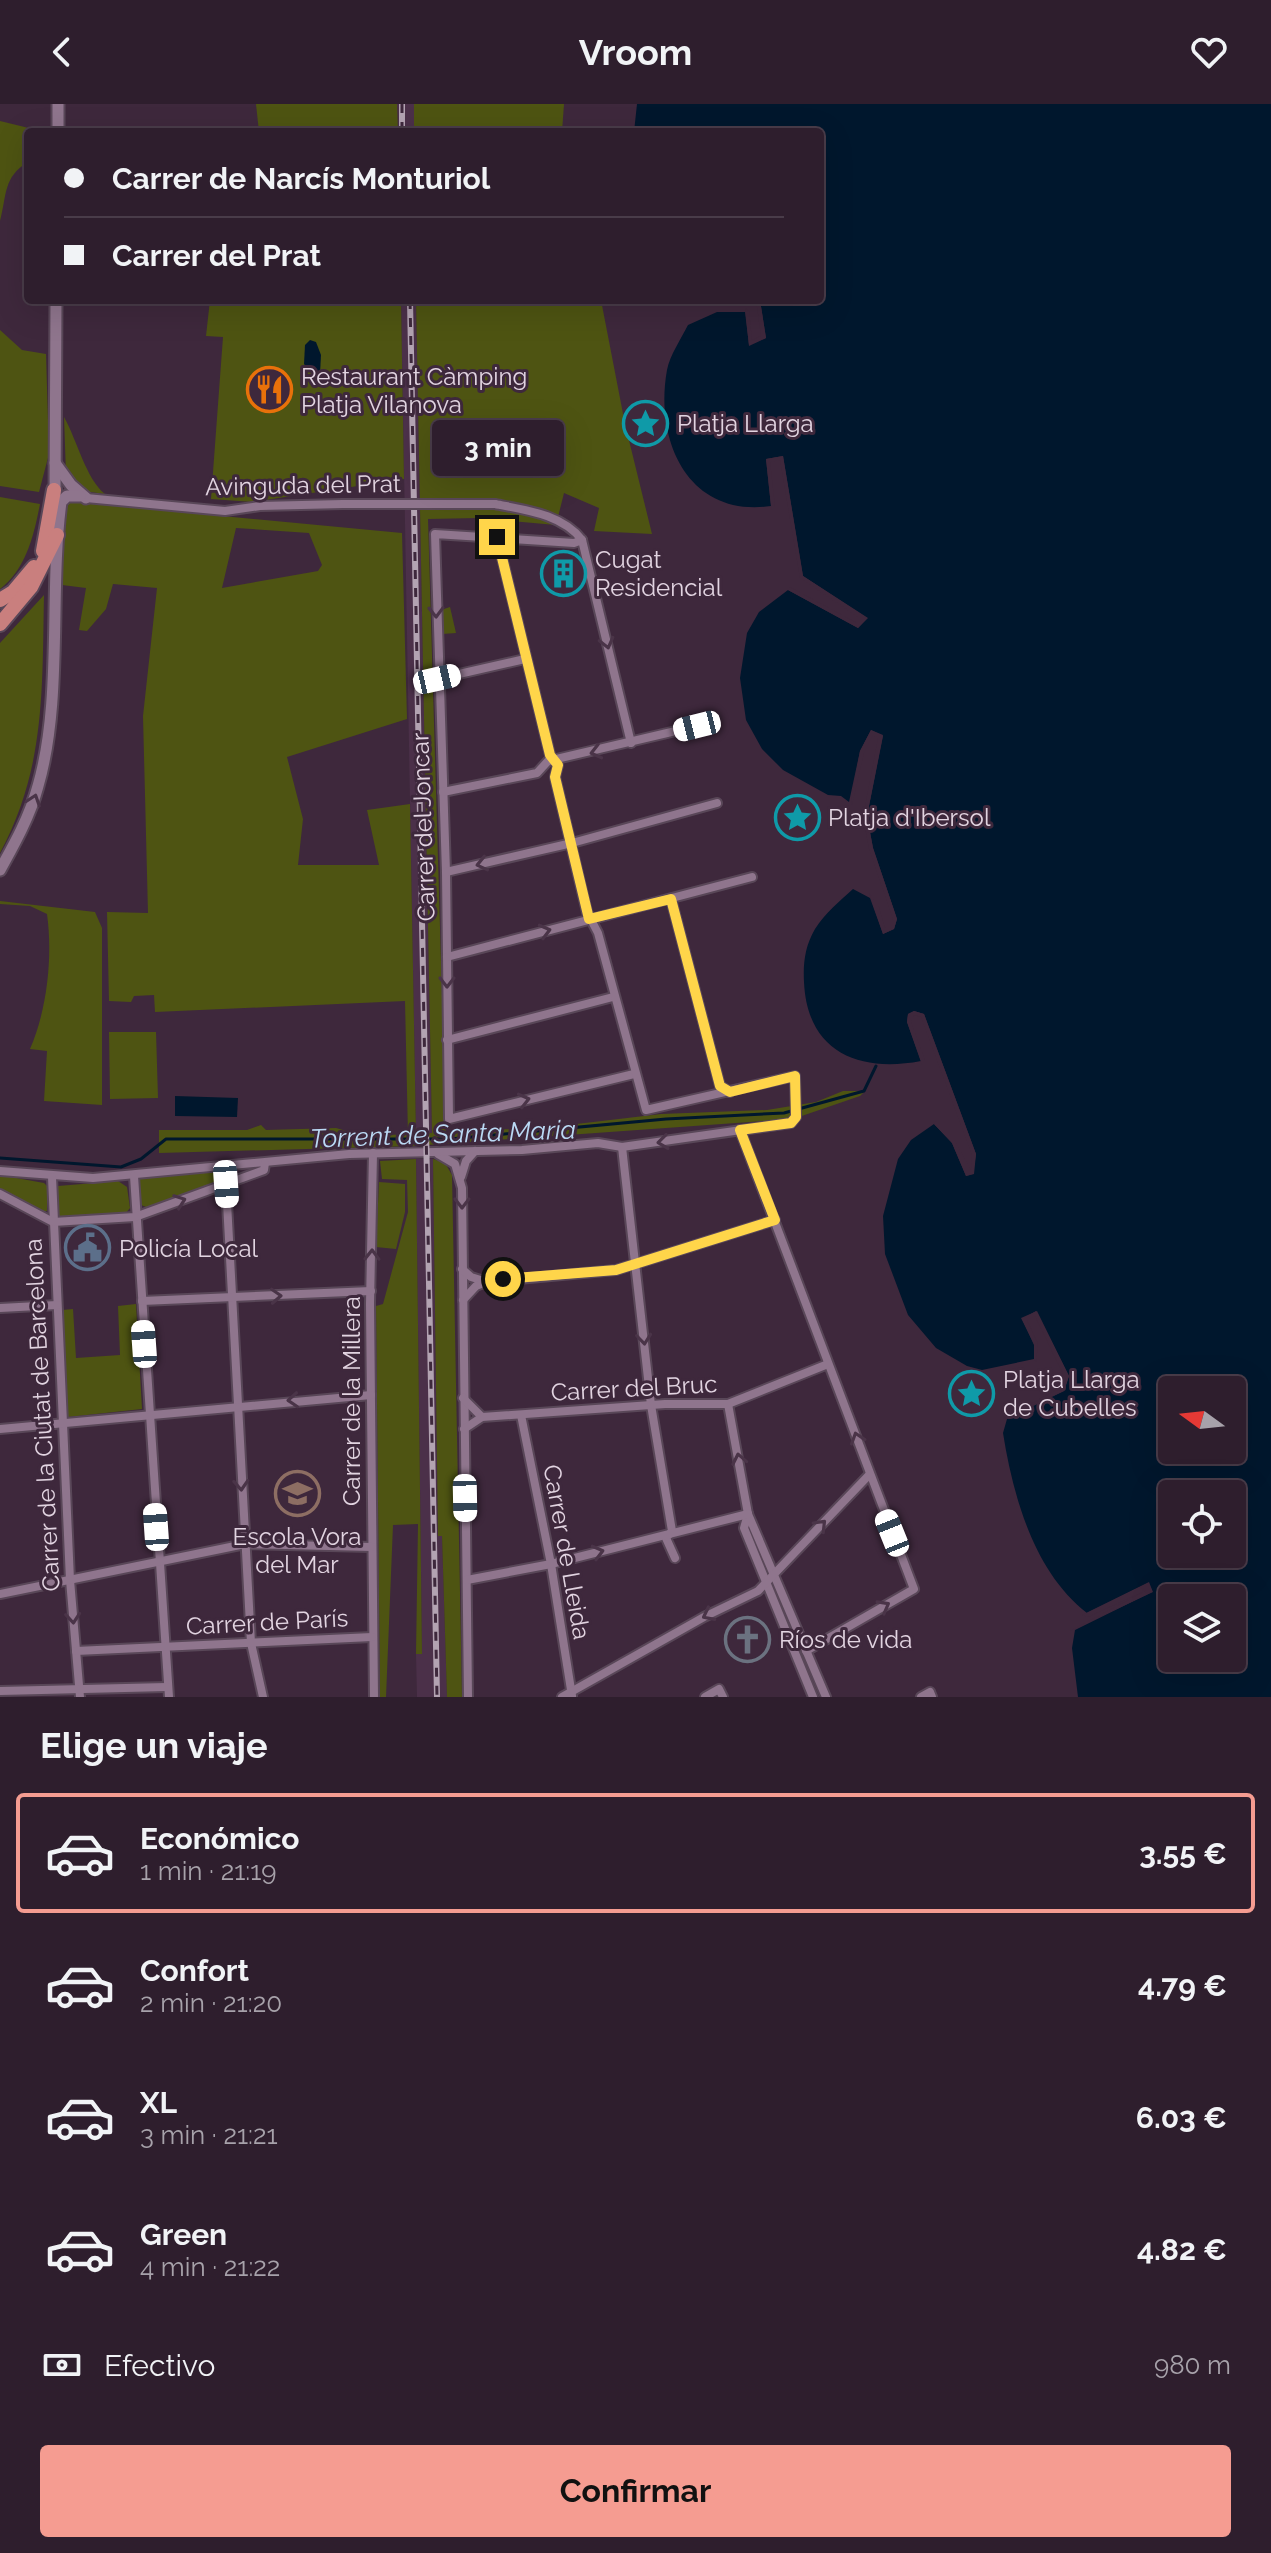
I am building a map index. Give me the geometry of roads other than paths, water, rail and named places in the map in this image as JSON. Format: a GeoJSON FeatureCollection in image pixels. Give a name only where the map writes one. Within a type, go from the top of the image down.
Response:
{"type":"FeatureCollection","features":[{"type":"Feature","properties":{"kind":"highway"},"geometry":{"type":"LineString","coordinates":[[40,571],[54,487]]}},
{"type":"Feature","properties":{"kind":"highway"},"geometry":{"type":"LineString","coordinates":[[0,624],[20,604],[40,571],[57,531]]}},
{"type":"Feature","properties":{"kind":"highway"},"geometry":{"type":"LineString","coordinates":[[0,600],[13,592],[30,573],[44,545]]}},
{"type":"Feature","properties":{"kind":"main road"},"geometry":{"type":"LineString","coordinates":[[58,104],[58,128]]}},
{"type":"Feature","properties":{"kind":"main road"},"geometry":{"type":"LineString","coordinates":[[56,304],[54,487],[57,531]]}},
{"type":"Feature","properties":{"kind":"main road"},"geometry":{"type":"LineString","coordinates":[[55,463],[83,497]]}},
{"type":"Feature","properties":{"kind":"main road"},"geometry":{"type":"LineString","coordinates":[[54,487],[71,485]]}},
{"type":"Feature","properties":{"kind":"main road"},"geometry":{"type":"LineString","coordinates":[[54,487],[83,497]]}},
{"type":"Feature","properties":{"kind":"main road"},"geometry":{"type":"LineString","coordinates":[[0,870],[29,813],[46,749],[61,502],[67,496],[83,497]]}},
{"type":"Feature","properties":{"kind":"street","name":"Avinguda del Prat"},"geometry":{"type":"LineString","coordinates":[[83,497],[225,511],[260,506],[495,504],[551,518],[582,540]]}},
{"type":"Feature","properties":{"kind":"street"},"geometry":{"type":"LineString","coordinates":[[558,542],[567,535],[566,526]]}},
{"type":"Feature","properties":{"kind":"street","name":"Carrer del Joncar"},"geometry":{"type":"LineString","coordinates":[[497,537],[435,534],[437,679],[446,872],[449,1119],[634,1074]]}},
{"type":"Feature","properties":{"kind":"street"},"geometry":{"type":"LineString","coordinates":[[557,760],[550,755],[497,537],[558,542],[582,540],[631,743]]}},
{"type":"Feature","properties":{"kind":"street"},"geometry":{"type":"LineString","coordinates":[[437,679],[525,659]]}},
{"type":"Feature","properties":{"kind":"street"},"geometry":{"type":"LineString","coordinates":[[443,792],[537,773],[548,761],[697,726]]}},
{"type":"Feature","properties":{"kind":"street"},"geometry":{"type":"LineString","coordinates":[[0,1171],[52,1177],[134,1176],[373,1153],[475,1151],[598,1143],[622,1147],[791,1123],[796,1114],[795,1076],[646,1110],[598,933],[589,919],[555,777],[557,760]]}},
{"type":"Feature","properties":{"kind":"street"},"geometry":{"type":"LineString","coordinates":[[446,872],[571,843],[717,803]]}},
{"type":"Feature","properties":{"kind":"street"},"geometry":{"type":"LineString","coordinates":[[447,957],[752,877]]}},
{"type":"Feature","properties":{"kind":"street"},"geometry":{"type":"LineString","coordinates":[[671,899],[720,1086],[730,1092]]}},
{"type":"Feature","properties":{"kind":"street"},"geometry":{"type":"LineString","coordinates":[[447,1040],[613,997]]}},
{"type":"Feature","properties":{"kind":"street"},"geometry":{"type":"LineString","coordinates":[[714,1095],[720,1086]]}},
{"type":"Feature","properties":{"kind":"street"},"geometry":{"type":"LineString","coordinates":[[740,1130],[914,1589],[806,1651]]}},
{"type":"Feature","properties":{"kind":"street"},"geometry":{"type":"LineString","coordinates":[[622,1147],[651,1405],[672,1531]]}},
{"type":"Feature","properties":{"kind":"street"},"geometry":{"type":"LineString","coordinates":[[468,1697],[461,1178],[466,1161],[475,1151]]}},
{"type":"Feature","properties":{"kind":"street"},"geometry":{"type":"LineString","coordinates":[[433,1152],[455,1164],[461,1178]]}},
{"type":"Feature","properties":{"kind":"street","name":"Carrer de la Millera"},"geometry":{"type":"LineString","coordinates":[[373,1153],[371,1395],[374,1697]]}},
{"type":"Feature","properties":{"kind":"street"},"geometry":{"type":"LineString","coordinates":[[0,1194],[53,1222],[135,1217],[264,1170],[265,1163]]}},
{"type":"Feature","properties":{"kind":"street"},"geometry":{"type":"LineString","coordinates":[[225,1166],[251,1643],[263,1697]]}},
{"type":"Feature","properties":{"kind":"street"},"geometry":{"type":"LineString","coordinates":[[0,1691],[79,1687],[168,1692],[134,1176]]}},
{"type":"Feature","properties":{"kind":"street","name":"Carrer de la Ciutat de Barcelona"},"geometry":{"type":"LineString","coordinates":[[52,1177],[70,1580],[79,1687]]}},
{"type":"Feature","properties":{"kind":"street"},"geometry":{"type":"LineString","coordinates":[[462,1301],[476,1286],[487,1282],[590,1274],[775,1220]]}},
{"type":"Feature","properties":{"kind":"street"},"geometry":{"type":"LineString","coordinates":[[462,1269],[471,1277],[487,1282]]}},
{"type":"Feature","properties":{"kind":"street"},"geometry":{"type":"LineString","coordinates":[[142,1301],[371,1291]]}},
{"type":"Feature","properties":{"kind":"street"},"geometry":{"type":"LineString","coordinates":[[0,1308],[57,1305]]}},
{"type":"Feature","properties":{"kind":"street","name":"Carrer del Bruc"},"geometry":{"type":"LineString","coordinates":[[482,1417],[651,1405],[728,1404],[828,1364]]}},
{"type":"Feature","properties":{"kind":"street"},"geometry":{"type":"LineString","coordinates":[[0,1429],[238,1404],[371,1395]]}},
{"type":"Feature","properties":{"kind":"street"},"geometry":{"type":"LineString","coordinates":[[463,1398],[482,1417],[464,1429]]}},
{"type":"Feature","properties":{"kind":"street"},"geometry":{"type":"LineString","coordinates":[[728,1404],[748,1514],[826,1697]]}},
{"type":"Feature","properties":{"kind":"street","name":"Carrer de Lleida"},"geometry":{"type":"LineString","coordinates":[[521,1415],[551,1564],[572,1694]]}},
{"type":"Feature","properties":{"kind":"street"},"geometry":{"type":"LineString","coordinates":[[562,1697],[765,1584],[869,1475]]}},
{"type":"Feature","properties":{"kind":"street"},"geometry":{"type":"LineString","coordinates":[[467,1580],[551,1564],[748,1514]]}},
{"type":"Feature","properties":{"kind":"street"},"geometry":{"type":"LineString","coordinates":[[748,1514],[744,1528],[813,1697]]}},
{"type":"Feature","properties":{"kind":"street"},"geometry":{"type":"LineString","coordinates":[[672,1531],[666,1538],[675,1558]]}},
{"type":"Feature","properties":{"kind":"street"},"geometry":{"type":"LineString","coordinates":[[0,1594],[245,1544],[372,1547]]}},
{"type":"Feature","properties":{"kind":"street","name":"Carrer de París"},"geometry":{"type":"LineString","coordinates":[[76,1651],[372,1637]]}},
{"type":"Feature","properties":{"kind":"street"},"geometry":{"type":"LineString","coordinates":[[79,1687],[80,1697]]}},
{"type":"Feature","properties":{"kind":"street"},"geometry":{"type":"LineString","coordinates":[[705,1697],[721,1693]]}},
{"type":"Feature","properties":{"kind":"street"},"geometry":{"type":"LineString","coordinates":[[921,1697],[931,1695]]}},
{"type":"Feature","properties":{"kind":"water"},"geometry":{"type":"Polygon","coordinates":[[[637,104],[1271,104],[1271,1697],[1078,1697],[1072,1648],[1075,1630],[1152,1592],[1148,1583],[1087,1613],[1053,1576],[1029,1531],[1013,1482],[1003,1433],[1007,1419],[1064,1391],[1069,1376],[1036,1311],[1022,1319],[1034,1345],[1034,1359],[982,1370],[967,1366],[936,1348],[908,1315],[885,1254],[883,1216],[898,1159],[911,1140],[934,1124],[952,1143],[966,1176],[974,1174],[976,1154],[924,1014],[914,1011],[908,1014],[907,1022],[921,1061],[877,1064],[858,1060],[826,1041],[815,1026],[807,1006],[804,982],[805,955],[815,929],[853,889],[870,898],[883,934],[894,929],[897,919],[873,848],[867,816],[883,736],[871,730],[860,751],[849,802],[841,796],[828,795],[783,770],[762,749],[746,720],[740,678],[747,633],[759,612],[788,590],[858,628],[867,618],[803,576],[783,456],[766,459],[771,506],[742,507],[718,500],[699,487],[683,470],[666,423],[664,397],[667,370],[688,325],[717,312],[745,312],[749,345],[766,338],[761,304],[824,304],[824,128],[634,128],[637,104]]]}},
{"type":"Feature","properties":{"kind":"water"},"geometry":{"type":"Polygon","coordinates":[[[310,340],[316,342],[321,355],[320,374],[315,378],[304,364],[305,345],[310,340]]]}},
{"type":"Feature","properties":{"kind":"water"},"geometry":{"type":"Polygon","coordinates":[[[175,1096],[238,1098],[237,1117],[175,1116],[175,1096]]]}},
{"type":"Feature","properties":{"kind":"waterway","name":"Torrent de Santa Maria"},"geometry":{"type":"LineString","coordinates":[[0,1158],[121,1167],[141,1159],[166,1139],[450,1139],[666,1119],[784,1113],[864,1091],[876,1066]]}},
{"type":"Feature","properties":{"kind":"railway"},"geometry":{"type":"LineString","coordinates":[[402,104],[402,128]]}},
{"type":"Feature","properties":{"kind":"railway"},"geometry":{"type":"LineString","coordinates":[[410,304],[437,1697]]}},
{"type":"Feature","properties":{"kind":"place","name":"Restaurant Càmping Platja Vilanova"},"geometry":{"type":"Point","coordinates":[270,390]}},
{"type":"Feature","properties":{"kind":"place","name":"Platja Llarga"},"geometry":{"type":"Point","coordinates":[646,423]}},
{"type":"Feature","properties":{"kind":"place","name":"Cugat Residencial"},"geometry":{"type":"Point","coordinates":[564,573]}},
{"type":"Feature","properties":{"kind":"place","name":"Platja d'Ibersol"},"geometry":{"type":"Point","coordinates":[797,817]}},
{"type":"Feature","properties":{"kind":"place","name":"Policía Local"},"geometry":{"type":"Point","coordinates":[88,1248]}},
{"type":"Feature","properties":{"kind":"place","name":"Platja Llarga de Cubelles"},"geometry":{"type":"Point","coordinates":[972,1393]}},
{"type":"Feature","properties":{"kind":"place","name":"Escola Vora del Mar"},"geometry":{"type":"Point","coordinates":[297,1494]}},
{"type":"Feature","properties":{"kind":"place","name":"Ríos de vida"},"geometry":{"type":"Point","coordinates":[748,1639]}}]}
